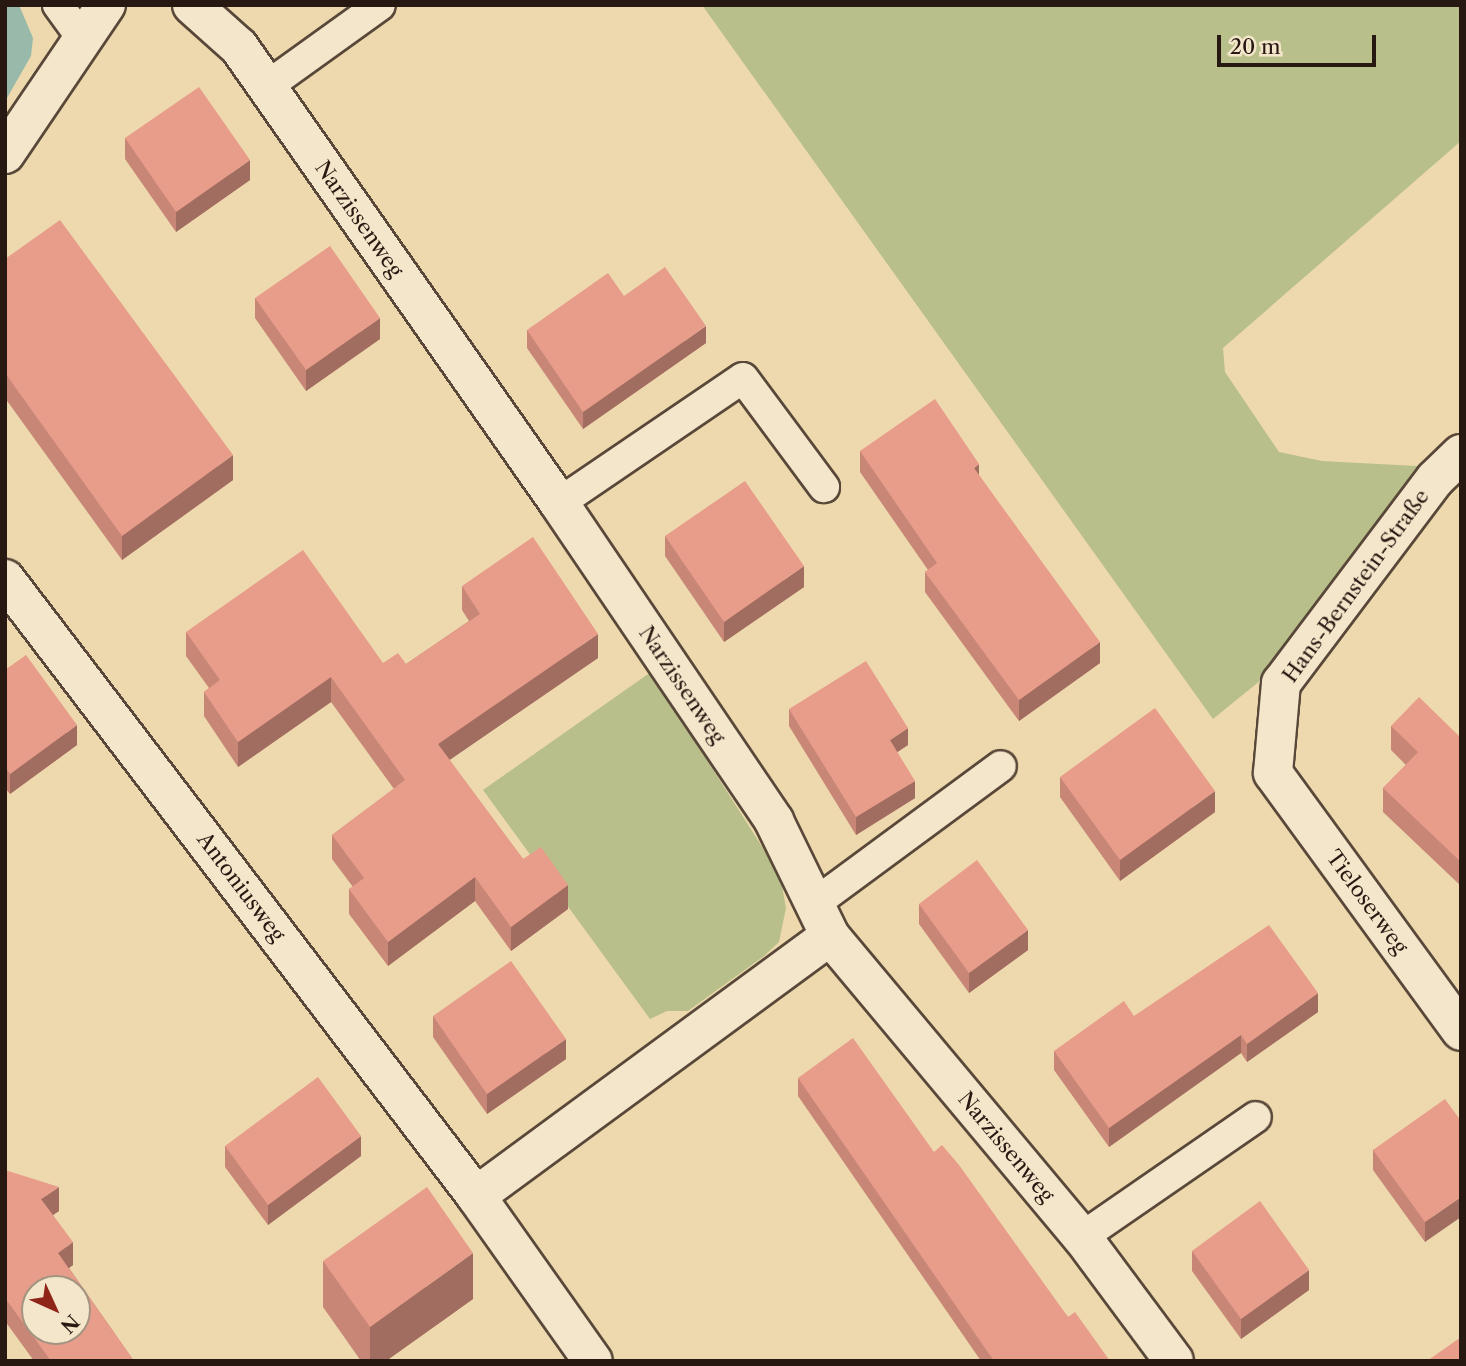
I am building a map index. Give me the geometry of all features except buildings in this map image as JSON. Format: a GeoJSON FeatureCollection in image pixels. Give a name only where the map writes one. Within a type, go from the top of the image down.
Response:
{"type":"FeatureCollection","features":[{"type":"Feature","properties":{"kind":"street"},"geometry":{"type":"LineString","coordinates":[[5,154],[106,5]]}},
{"type":"Feature","properties":{"kind":"street","name":"Narzissenweg"},"geometry":{"type":"LineString","coordinates":[[192,5],[239,47],[559,503],[774,821],[822,920],[1082,1237],[1174,1361]]}},
{"type":"Feature","properties":{"kind":"street","name":"Hans-Bernstein-Straße"},"geometry":{"type":"LineString","coordinates":[[1273,773],[1281,683],[1435,479],[1461,454]]}},
{"type":"Feature","properties":{"kind":"street","name":"Antoniusweg"},"geometry":{"type":"LineString","coordinates":[[5,579],[476,1196],[593,1361]]}},
{"type":"Feature","properties":{"kind":"street","name":"Tieloserweg"},"geometry":{"type":"LineString","coordinates":[[1273,773],[1461,1031]]}},
{"type":"Feature","properties":{"kind":"street"},"geometry":{"type":"LineString","coordinates":[[476,1196],[822,920]]}},
{"type":"Feature","properties":{"kind":"lane"},"geometry":{"type":"LineString","coordinates":[[58,5],[82,38]]}},
{"type":"Feature","properties":{"kind":"lane"},"geometry":{"type":"LineString","coordinates":[[266,88],[380,5]]}},
{"type":"Feature","properties":{"kind":"lane"},"geometry":{"type":"LineString","coordinates":[[559,503],[743,378],[824,487]]}},
{"type":"Feature","properties":{"kind":"lane"},"geometry":{"type":"LineString","coordinates":[[822,920],[1001,766]]}},
{"type":"Feature","properties":{"kind":"lane"},"geometry":{"type":"LineString","coordinates":[[1082,1237],[1255,1117]]}},
{"type":"Feature","properties":{"kind":"green space"},"geometry":{"type":"Polygon","coordinates":[[[702,5],[1461,5],[1461,141],[1223,348],[1225,372],[1279,452],[1322,461],[1435,467],[1272,671],[1213,719],[702,5]]]}},
{"type":"Feature","properties":{"kind":"green space"},"geometry":{"type":"Polygon","coordinates":[[[651,672],[780,875],[786,908],[779,942],[764,956],[688,1011],[667,1011],[650,1019],[483,790],[651,672]]]}},
{"type":"Feature","properties":{"kind":"shaded area"},"geometry":{"type":"Polygon","coordinates":[[[5,5],[19,5],[33,38],[31,56],[7,98],[5,5]]]}}]}
